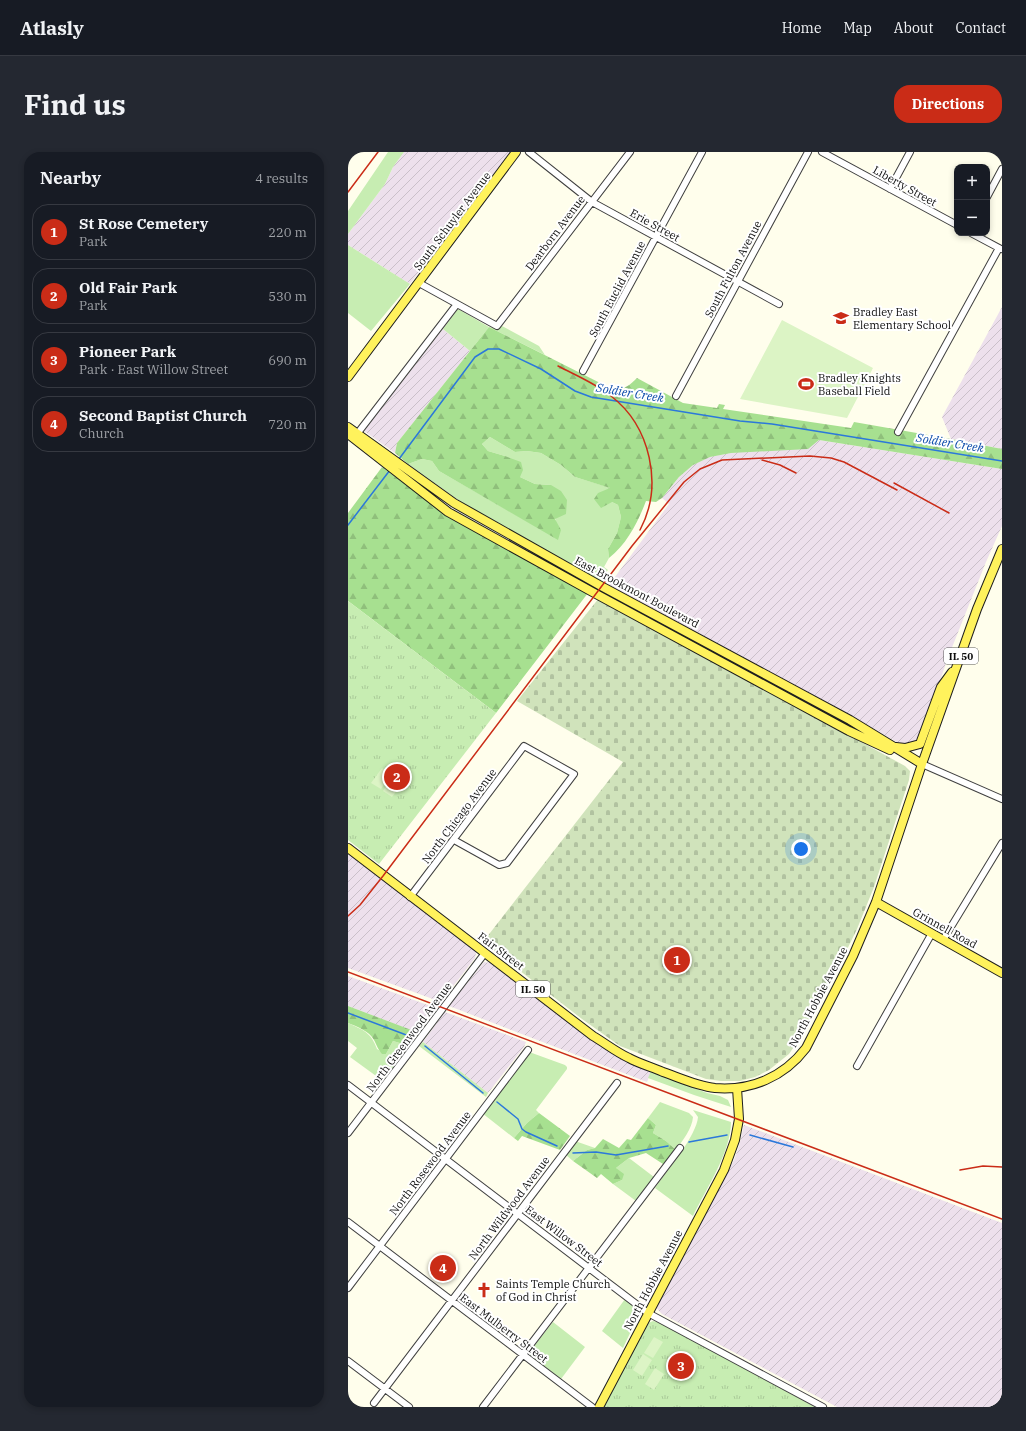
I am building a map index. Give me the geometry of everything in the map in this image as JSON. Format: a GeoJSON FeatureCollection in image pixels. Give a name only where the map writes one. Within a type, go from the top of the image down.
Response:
{"type":"FeatureCollection","features":[{"type":"Feature","properties":{"kind":"main road","name":"South Schuyler Avenue"},"geometry":{"type":"LineString","coordinates":[[348,377],[516,152]]}},
{"type":"Feature","properties":{"kind":"main road","name":"East Brookmont Boulevard"},"geometry":{"type":"LineString","coordinates":[[348,427],[388,461]]}},
{"type":"Feature","properties":{"kind":"main road","name":"East Brookmont Boulevard"},"geometry":{"type":"LineString","coordinates":[[348,434],[399,469],[454,503],[602,586],[850,720],[922,764]]}},
{"type":"Feature","properties":{"kind":"main road","name":"East Brookmont Boulevard"},"geometry":{"type":"LineString","coordinates":[[399,469],[448,512],[849,731],[922,764]]}},
{"type":"Feature","properties":{"kind":"main road","name":"North Hobbie Avenue"},"geometry":{"type":"LineString","coordinates":[[599,1407],[724,1170],[735,1140],[739,1119],[737,1088],[751,1085],[776,1075],[786,1069],[800,1056],[811,1038],[853,956],[876,902],[922,764],[978,609],[1002,549]]}},
{"type":"Feature","properties":{"kind":"main road"},"geometry":{"type":"LineString","coordinates":[[892,745],[905,748],[920,744],[941,687],[957,667]]}},
{"type":"Feature","properties":{"kind":"main road","name":"Fair Street"},"geometry":{"type":"LineString","coordinates":[[348,848],[593,1036],[628,1058],[687,1081],[714,1088],[737,1088]]}},
{"type":"Feature","properties":{"kind":"main road","name":"Grinnell Road"},"geometry":{"type":"LineString","coordinates":[[876,902],[1002,973]]}},
{"type":"Feature","properties":{"kind":"street","name":"Erie Street"},"geometry":{"type":"LineString","coordinates":[[529,152],[592,202],[779,304]]}},
{"type":"Feature","properties":{"kind":"street","name":"Dearborn Avenue"},"geometry":{"type":"LineString","coordinates":[[457,304],[497,326],[630,152]]}},
{"type":"Feature","properties":{"kind":"street","name":"South Euclid Avenue"},"geometry":{"type":"LineString","coordinates":[[583,371],[702,152]]}},
{"type":"Feature","properties":{"kind":"street","name":"South Fulton Avenue"},"geometry":{"type":"LineString","coordinates":[[676,396],[808,152]]}},
{"type":"Feature","properties":{"kind":"street","name":"Liberty Street"},"geometry":{"type":"LineString","coordinates":[[822,152],[954,223]]}},
{"type":"Feature","properties":{"kind":"street"},"geometry":{"type":"LineString","coordinates":[[890,189],[910,152]]}},
{"type":"Feature","properties":{"kind":"street"},"geometry":{"type":"LineString","coordinates":[[990,191],[1002,169]]}},
{"type":"Feature","properties":{"kind":"street"},"geometry":{"type":"LineString","coordinates":[[898,432],[1000,249],[976,236]]}},
{"type":"Feature","properties":{"kind":"street"},"geometry":{"type":"LineString","coordinates":[[357,434],[457,304],[419,283]]}},
{"type":"Feature","properties":{"kind":"street","name":"North Chicago Avenue"},"geometry":{"type":"LineString","coordinates":[[410,897],[524,746],[574,774],[507,863],[499,865],[454,840]]}},
{"type":"Feature","properties":{"kind":"street","name":"East Brookmont Boulevard"},"geometry":{"type":"LineString","coordinates":[[922,764],[1002,799]]}},
{"type":"Feature","properties":{"kind":"street"},"geometry":{"type":"LineString","coordinates":[[943,940],[1002,843]]}},
{"type":"Feature","properties":{"kind":"street"},"geometry":{"type":"LineString","coordinates":[[857,1066],[932,933]]}},
{"type":"Feature","properties":{"kind":"street","name":"North Greenwood Avenue"},"geometry":{"type":"LineString","coordinates":[[348,1133],[485,953]]}},
{"type":"Feature","properties":{"kind":"street","name":"North Rosewood Avenue"},"geometry":{"type":"LineString","coordinates":[[348,1288],[528,1050]]}},
{"type":"Feature","properties":{"kind":"street","name":"North Wildwood Avenue"},"geometry":{"type":"LineString","coordinates":[[374,1403],[617,1083]]}},
{"type":"Feature","properties":{"kind":"street","name":"East Willow Street"},"geometry":{"type":"LineString","coordinates":[[348,1085],[648,1313],[823,1407]]}},
{"type":"Feature","properties":{"kind":"street"},"geometry":{"type":"LineString","coordinates":[[483,1407],[680,1148]]}},
{"type":"Feature","properties":{"kind":"street","name":"East Mulberry Street"},"geometry":{"type":"LineString","coordinates":[[348,1222],[592,1407]]}},
{"type":"Feature","properties":{"kind":"street"},"geometry":{"type":"LineString","coordinates":[[348,1361],[409,1407]]}},
{"type":"Feature","properties":{"kind":"shaded area"},"geometry":{"type":"Polygon","coordinates":[[[404,152],[510,152],[410,284],[348,245],[348,234],[385,184],[393,167],[404,152]]]}},
{"type":"Feature","properties":{"kind":"shaded area"},"geometry":{"type":"Polygon","coordinates":[[[1002,307],[1002,449],[951,439],[942,417],[1002,307]]]}},
{"type":"Feature","properties":{"kind":"shaded area"},"geometry":{"type":"Polygon","coordinates":[[[443,329],[470,351],[397,443],[395,453],[364,431],[443,329]]]}},
{"type":"Feature","properties":{"kind":"shaded area"},"geometry":{"type":"Polygon","coordinates":[[[819,440],[1002,469],[1002,526],[949,655],[920,737],[917,742],[909,745],[900,744],[854,717],[609,585],[669,504],[662,498],[679,477],[693,465],[709,457],[819,440]]]}},
{"type":"Feature","properties":{"kind":"shaded area"},"geometry":{"type":"Polygon","coordinates":[[[348,855],[358,860],[476,953],[475,958],[441,1002],[348,968],[348,855]]]}},
{"type":"Feature","properties":{"kind":"shaded area"},"geometry":{"type":"Polygon","coordinates":[[[484,962],[492,963],[614,1055],[651,1072],[647,1082],[449,1006],[484,962]]]}},
{"type":"Feature","properties":{"kind":"shaded area"},"geometry":{"type":"Polygon","coordinates":[[[348,976],[436,1008],[418,1033],[348,1006],[348,976]]]}},
{"type":"Feature","properties":{"kind":"shaded area"},"geometry":{"type":"Polygon","coordinates":[[[445,1012],[526,1042],[524,1047],[488,1093],[423,1042],[445,1012]]]}},
{"type":"Feature","properties":{"kind":"shaded area"},"geometry":{"type":"Polygon","coordinates":[[[744,1125],[1002,1223],[1002,1407],[837,1407],[662,1314],[659,1311],[657,1308],[658,1303],[734,1160],[744,1125]]]}},
{"type":"Feature","properties":{"kind":"green space"},"geometry":{"type":"Polygon","coordinates":[[[388,152],[404,152],[393,167],[385,184],[348,234],[348,211],[388,152]]]}},
{"type":"Feature","properties":{"kind":"green space"},"geometry":{"type":"Polygon","coordinates":[[[348,245],[410,284],[371,331],[348,313],[348,245]]]}},
{"type":"Feature","properties":{"kind":"green space"},"geometry":{"type":"Polygon","coordinates":[[[458,309],[489,327],[470,351],[443,329],[458,309]]]}},
{"type":"Feature","properties":{"kind":"green space","name":"Bradley Knights Baseball Field"},"geometry":{"type":"Polygon","coordinates":[[[782,320],[873,368],[847,418],[740,399],[782,320]]]}},
{"type":"Feature","properties":{"kind":"green space"},"geometry":{"type":"Polygon","coordinates":[[[502,326],[539,346],[545,355],[489,327],[498,329],[502,326]]]}},
{"type":"Feature","properties":{"kind":"green space"},"geometry":{"type":"Polygon","coordinates":[[[489,327],[612,389],[626,387],[637,378],[683,403],[717,408],[719,404],[725,405],[723,409],[851,428],[854,422],[1002,449],[1002,469],[819,440],[808,449],[731,453],[710,457],[693,465],[679,477],[662,498],[656,502],[646,501],[627,539],[609,558],[608,549],[617,533],[621,517],[618,505],[612,502],[601,508],[594,499],[598,493],[610,488],[575,477],[561,465],[541,453],[527,451],[515,452],[490,437],[482,444],[488,451],[521,462],[523,470],[520,477],[535,484],[551,485],[561,491],[567,500],[566,514],[555,519],[561,530],[558,540],[439,471],[432,461],[422,459],[408,464],[395,453],[397,443],[489,327]]]}},
{"type":"Feature","properties":{"kind":"green space"},"geometry":{"type":"Polygon","coordinates":[[[490,437],[515,452],[527,451],[541,453],[561,465],[575,477],[611,488],[612,502],[618,505],[621,517],[617,533],[608,549],[609,558],[604,567],[608,570],[600,580],[474,510],[408,464],[422,459],[432,461],[439,471],[558,539],[551,485],[535,484],[520,477],[505,456],[488,451],[482,444],[490,437]]]}},
{"type":"Feature","properties":{"kind":"green space"},"geometry":{"type":"Polygon","coordinates":[[[382,467],[444,513],[588,593],[496,713],[348,601],[348,513],[382,467]]]}},
{"type":"Feature","properties":{"kind":"green space"},"geometry":{"type":"Polygon","coordinates":[[[599,598],[905,766],[910,771],[909,780],[874,887],[857,929],[839,966],[804,1032],[789,1054],[769,1070],[755,1077],[740,1081],[706,1079],[620,1046],[582,1019],[483,942],[623,762],[517,701],[599,598]]]}},
{"type":"Feature","properties":{"kind":"green space"},"geometry":{"type":"Polygon","coordinates":[[[348,601],[496,713],[379,864],[348,840],[348,601]]]}},
{"type":"Feature","properties":{"kind":"green space"},"geometry":{"type":"Polygon","coordinates":[[[382,768],[391,774],[381,789],[371,783],[382,768]]]}},
{"type":"Feature","properties":{"kind":"green space"},"geometry":{"type":"Polygon","coordinates":[[[393,775],[403,782],[392,797],[383,791],[393,775]]]}},
{"type":"Feature","properties":{"kind":"green space"},"geometry":{"type":"Polygon","coordinates":[[[348,1006],[414,1031],[403,1044],[393,1041],[386,1054],[382,1054],[369,1034],[348,1023],[348,1006]]]}},
{"type":"Feature","properties":{"kind":"green space"},"geometry":{"type":"Polygon","coordinates":[[[348,1023],[366,1032],[375,1043],[377,1049],[386,1054],[393,1041],[403,1044],[414,1031],[418,1033],[383,1081],[350,1057],[357,1048],[348,1041],[348,1023]]]}},
{"type":"Feature","properties":{"kind":"green space"},"geometry":{"type":"Polygon","coordinates":[[[423,1042],[488,1093],[486,1097],[419,1046],[423,1042]]]}},
{"type":"Feature","properties":{"kind":"green space"},"geometry":{"type":"Polygon","coordinates":[[[528,1053],[532,1053],[565,1065],[567,1069],[536,1110],[539,1113],[527,1123],[514,1138],[482,1113],[528,1053]]]}},
{"type":"Feature","properties":{"kind":"green space"},"geometry":{"type":"Polygon","coordinates":[[[651,1071],[707,1093],[720,1096],[728,1100],[731,1107],[648,1078],[651,1071]]]}},
{"type":"Feature","properties":{"kind":"green space"},"geometry":{"type":"Polygon","coordinates":[[[660,1102],[689,1113],[693,1117],[689,1130],[676,1150],[666,1141],[653,1133],[656,1125],[648,1118],[660,1102]]]}},
{"type":"Feature","properties":{"kind":"green space"},"geometry":{"type":"Polygon","coordinates":[[[693,1110],[731,1122],[727,1146],[717,1170],[693,1216],[655,1188],[687,1143],[696,1125],[698,1117],[693,1110]]]}},
{"type":"Feature","properties":{"kind":"green space"},"geometry":{"type":"Polygon","coordinates":[[[539,1113],[570,1136],[560,1150],[522,1136],[518,1141],[514,1138],[527,1123],[539,1113]]]}},
{"type":"Feature","properties":{"kind":"green space"},"geometry":{"type":"Polygon","coordinates":[[[648,1118],[656,1125],[653,1133],[666,1141],[676,1150],[663,1164],[646,1153],[629,1158],[616,1168],[624,1174],[622,1180],[613,1184],[601,1174],[597,1178],[573,1161],[587,1150],[595,1148],[603,1139],[619,1148],[627,1139],[631,1140],[648,1118]]]}},
{"type":"Feature","properties":{"kind":"green space"},"geometry":{"type":"Polygon","coordinates":[[[575,1141],[595,1148],[587,1150],[573,1161],[565,1154],[575,1141]]]}},
{"type":"Feature","properties":{"kind":"green space"},"geometry":{"type":"Polygon","coordinates":[[[629,1158],[654,1177],[636,1201],[613,1184],[622,1180],[616,1168],[629,1158]]]}},
{"type":"Feature","properties":{"kind":"green space"},"geometry":{"type":"Polygon","coordinates":[[[625,1299],[640,1312],[623,1348],[602,1331],[625,1299]]]}},
{"type":"Feature","properties":{"kind":"green space"},"geometry":{"type":"Polygon","coordinates":[[[653,1321],[663,1324],[815,1407],[603,1407],[646,1324],[653,1321]]]}},
{"type":"Feature","properties":{"kind":"green space"},"geometry":{"type":"Polygon","coordinates":[[[553,1322],[585,1347],[561,1379],[530,1355],[531,1350],[553,1322]]]}},
{"type":"Feature","properties":{"kind":"green space"},"geometry":{"type":"Polygon","coordinates":[[[654,1337],[663,1342],[653,1358],[644,1353],[654,1337]]]}},
{"type":"Feature","properties":{"kind":"green space"},"geometry":{"type":"Polygon","coordinates":[[[643,1354],[652,1360],[642,1376],[633,1370],[643,1354]]]}},
{"type":"Feature","properties":{"kind":"green space"},"geometry":{"type":"Polygon","coordinates":[[[655,1368],[664,1374],[654,1390],[645,1384],[655,1368]]]}},
{"type":"Feature","properties":{"kind":"waterway","name":"Soldier Creek"},"geometry":{"type":"LineString","coordinates":[[399,459],[475,357],[488,349],[499,349],[541,369],[575,391],[591,397],[1002,461]]}},
{"type":"Feature","properties":{"kind":"waterway","name":"Soldier Creek"},"geometry":{"type":"LineString","coordinates":[[348,525],[390,470]]}},
{"type":"Feature","properties":{"kind":"waterway"},"geometry":{"type":"LineString","coordinates":[[348,1013],[409,1036]]}},
{"type":"Feature","properties":{"kind":"waterway"},"geometry":{"type":"LineString","coordinates":[[425,1046],[483,1093]]}},
{"type":"Feature","properties":{"kind":"waterway"},"geometry":{"type":"LineString","coordinates":[[497,1102],[518,1119],[522,1129],[526,1132],[557,1146]]}},
{"type":"Feature","properties":{"kind":"waterway"},"geometry":{"type":"LineString","coordinates":[[689,1142],[727,1135]]}},
{"type":"Feature","properties":{"kind":"waterway"},"geometry":{"type":"LineString","coordinates":[[750,1135],[793,1147]]}},
{"type":"Feature","properties":{"kind":"waterway"},"geometry":{"type":"LineString","coordinates":[[573,1153],[596,1152],[616,1155],[668,1146]]}},
{"type":"Feature","properties":{"kind":"railway"},"geometry":{"type":"LineString","coordinates":[[348,192],[378,152]]}},
{"type":"Feature","properties":{"kind":"railway"},"geometry":{"type":"LineString","coordinates":[[558,366],[592,383],[611,396],[635,423],[644,440],[652,476],[651,494],[647,513],[640,530]]}},
{"type":"Feature","properties":{"kind":"railway"},"geometry":{"type":"LineString","coordinates":[[348,916],[360,905],[383,876],[632,546],[684,482],[700,469],[722,460],[810,456],[831,458],[844,462],[897,490]]}},
{"type":"Feature","properties":{"kind":"railway"},"geometry":{"type":"LineString","coordinates":[[762,460],[780,465],[796,473]]}},
{"type":"Feature","properties":{"kind":"railway"},"geometry":{"type":"LineString","coordinates":[[894,483],[949,513]]}},
{"type":"Feature","properties":{"kind":"railway"},"geometry":{"type":"LineString","coordinates":[[348,972],[1002,1219]]}},
{"type":"Feature","properties":{"kind":"railway"},"geometry":{"type":"LineString","coordinates":[[960,1170],[983,1166],[1002,1167]]}},
{"type":"Feature","properties":{"kind":"place","name":"Bradley East Elementary School"},"geometry":{"type":"Point","coordinates":[841,318]}},
{"type":"Feature","properties":{"kind":"place","name":"Bradley Knights Baseball Field"},"geometry":{"type":"Point","coordinates":[806,384]}},
{"type":"Feature","properties":{"kind":"place","name":"Old Fair Park"},"geometry":{"type":"Point","coordinates":[397,777]}},
{"type":"Feature","properties":{"kind":"place","name":"St Rose Cemetery"},"geometry":{"type":"Point","coordinates":[677,960]}},
{"type":"Feature","properties":{"kind":"place","name":"Second Baptist Church"},"geometry":{"type":"Point","coordinates":[443,1268]}},
{"type":"Feature","properties":{"kind":"place","name":"Saints Temple Church of God in Christ"},"geometry":{"type":"Point","coordinates":[484,1290]}},
{"type":"Feature","properties":{"kind":"place","name":"Pioneer Park"},"geometry":{"type":"Point","coordinates":[681,1366]}}]}
